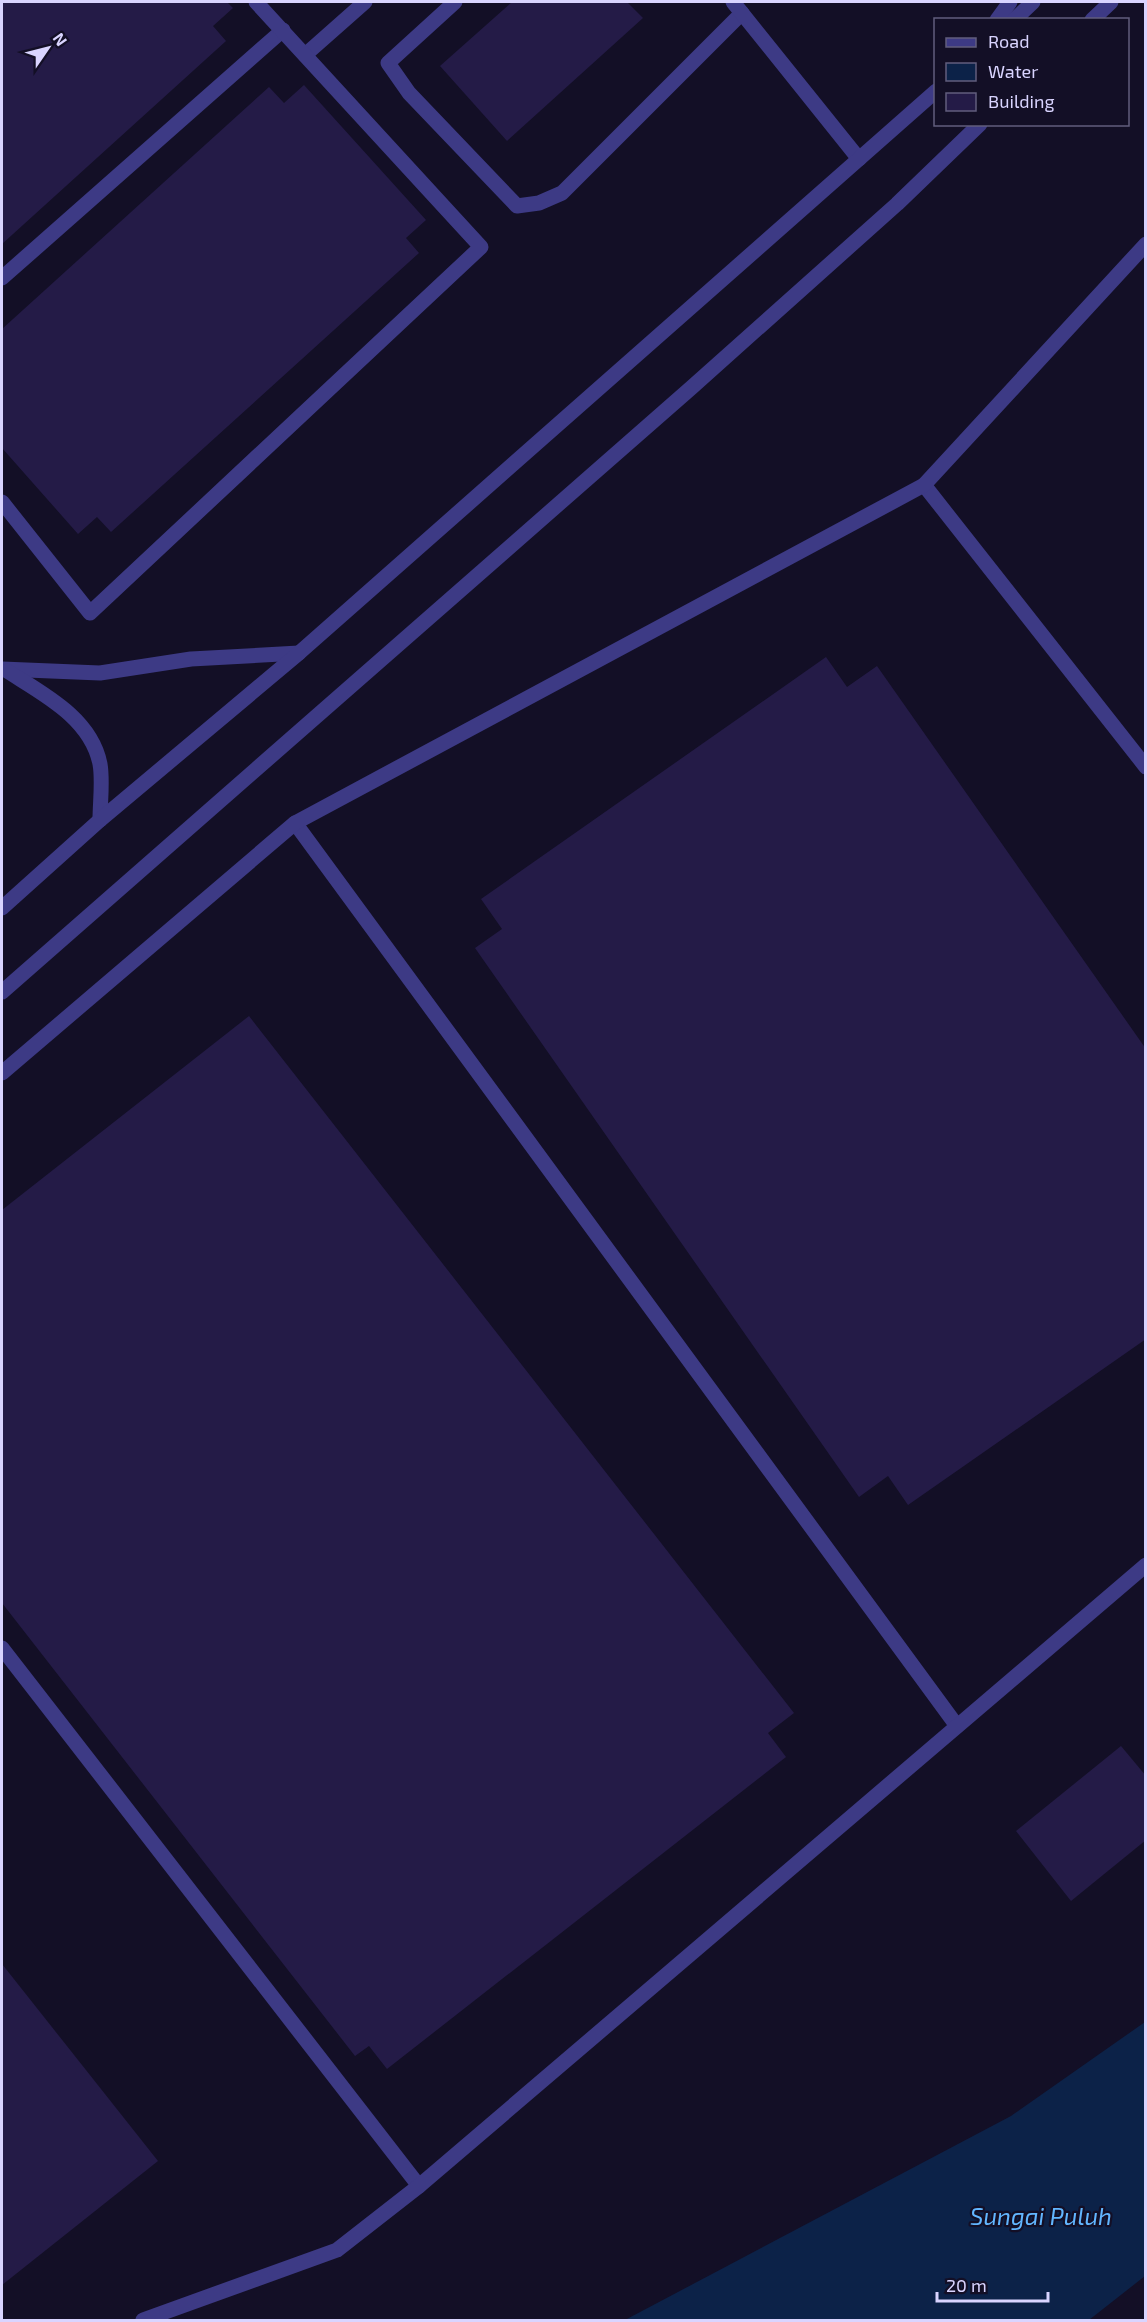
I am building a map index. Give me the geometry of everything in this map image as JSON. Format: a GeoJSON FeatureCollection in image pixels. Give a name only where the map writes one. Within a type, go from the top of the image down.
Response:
{"type":"FeatureCollection","features":[{"type":"Feature","properties":{"kind":"street"},"geometry":{"type":"LineString","coordinates":[[2,502],[90,613],[481,247],[256,2]]}},
{"type":"Feature","properties":{"kind":"street"},"geometry":{"type":"LineString","coordinates":[[305,55],[365,2]]}},
{"type":"Feature","properties":{"kind":"street"},"geometry":{"type":"LineString","coordinates":[[455,2],[388,63],[410,93],[517,206],[538,203],[562,193],[737,7],[859,159]]}},
{"type":"Feature","properties":{"kind":"street"},"geometry":{"type":"LineString","coordinates":[[998,18],[1010,2]]}},
{"type":"Feature","properties":{"kind":"street"},"geometry":{"type":"LineString","coordinates":[[1016,18],[1033,2]]}},
{"type":"Feature","properties":{"kind":"street"},"geometry":{"type":"LineString","coordinates":[[1094,18],[1111,2]]}},
{"type":"Feature","properties":{"kind":"street"},"geometry":{"type":"LineString","coordinates":[[2,278],[283,30]]}},
{"type":"Feature","properties":{"kind":"street"},"geometry":{"type":"LineString","coordinates":[[2,908],[100,820],[299,653],[934,93]]}},
{"type":"Feature","properties":{"kind":"street"},"geometry":{"type":"LineString","coordinates":[[2,992],[682,396],[897,204],[978,126]]}},
{"type":"Feature","properties":{"kind":"street"},"geometry":{"type":"LineString","coordinates":[[2,1073],[295,823],[924,485],[1146,244]]}},
{"type":"Feature","properties":{"kind":"street"},"geometry":{"type":"LineString","coordinates":[[924,485],[1146,767]]}},
{"type":"Feature","properties":{"kind":"street"},"geometry":{"type":"LineString","coordinates":[[3,670],[100,673],[191,659],[299,653]]}},
{"type":"Feature","properties":{"kind":"street"},"geometry":{"type":"LineString","coordinates":[[3,670],[57,703],[83,728],[100,763],[100,820]]}},
{"type":"Feature","properties":{"kind":"street"},"geometry":{"type":"LineString","coordinates":[[295,823],[957,1726]]}},
{"type":"Feature","properties":{"kind":"street"},"geometry":{"type":"LineString","coordinates":[[143,2320],[337,2250],[419,2186],[1146,1564]]}},
{"type":"Feature","properties":{"kind":"street"},"geometry":{"type":"LineString","coordinates":[[2,1648],[419,2186]]}},
{"type":"Feature","properties":{"kind":"water","name":"Sungai Puluh"},"geometry":{"type":"Polygon","coordinates":[[[1145,2022],[1145,2276],[1089,2320],[625,2320],[1011,2116],[1145,2022]]]}},
{"type":"Feature","properties":{"kind":"building"},"geometry":{"type":"Polygon","coordinates":[[[2,2],[227,2],[233,8],[213,26],[226,41],[2,244],[2,2]]]}},
{"type":"Feature","properties":{"kind":"building"},"geometry":{"type":"Polygon","coordinates":[[[512,2],[627,2],[643,18],[507,141],[440,66],[512,2]]]}},
{"type":"Feature","properties":{"kind":"building"},"geometry":{"type":"Polygon","coordinates":[[[304,85],[426,220],[406,238],[419,253],[111,532],[97,517],[78,534],[2,448],[2,329],[269,87],[284,103],[304,85]]]}},
{"type":"Feature","properties":{"kind":"building"},"geometry":{"type":"Polygon","coordinates":[[[826,657],[847,687],[877,666],[1146,1049],[1146,1339],[908,1505],[888,1476],[859,1497],[475,948],[502,929],[481,899],[826,657]]]}},
{"type":"Feature","properties":{"kind":"building"},"geometry":{"type":"Polygon","coordinates":[[[249,1016],[794,1713],[768,1733],[786,1757],[387,2069],[369,2046],[355,2056],[2,1603],[2,1210],[249,1016]]]}},
{"type":"Feature","properties":{"kind":"building"},"geometry":{"type":"Polygon","coordinates":[[[1121,1746],[1146,1776],[1146,1840],[1071,1901],[1016,1831],[1121,1746]]]}},
{"type":"Feature","properties":{"kind":"building"},"geometry":{"type":"Polygon","coordinates":[[[2,1964],[158,2161],[2,2285],[2,1964]]]}}]}
